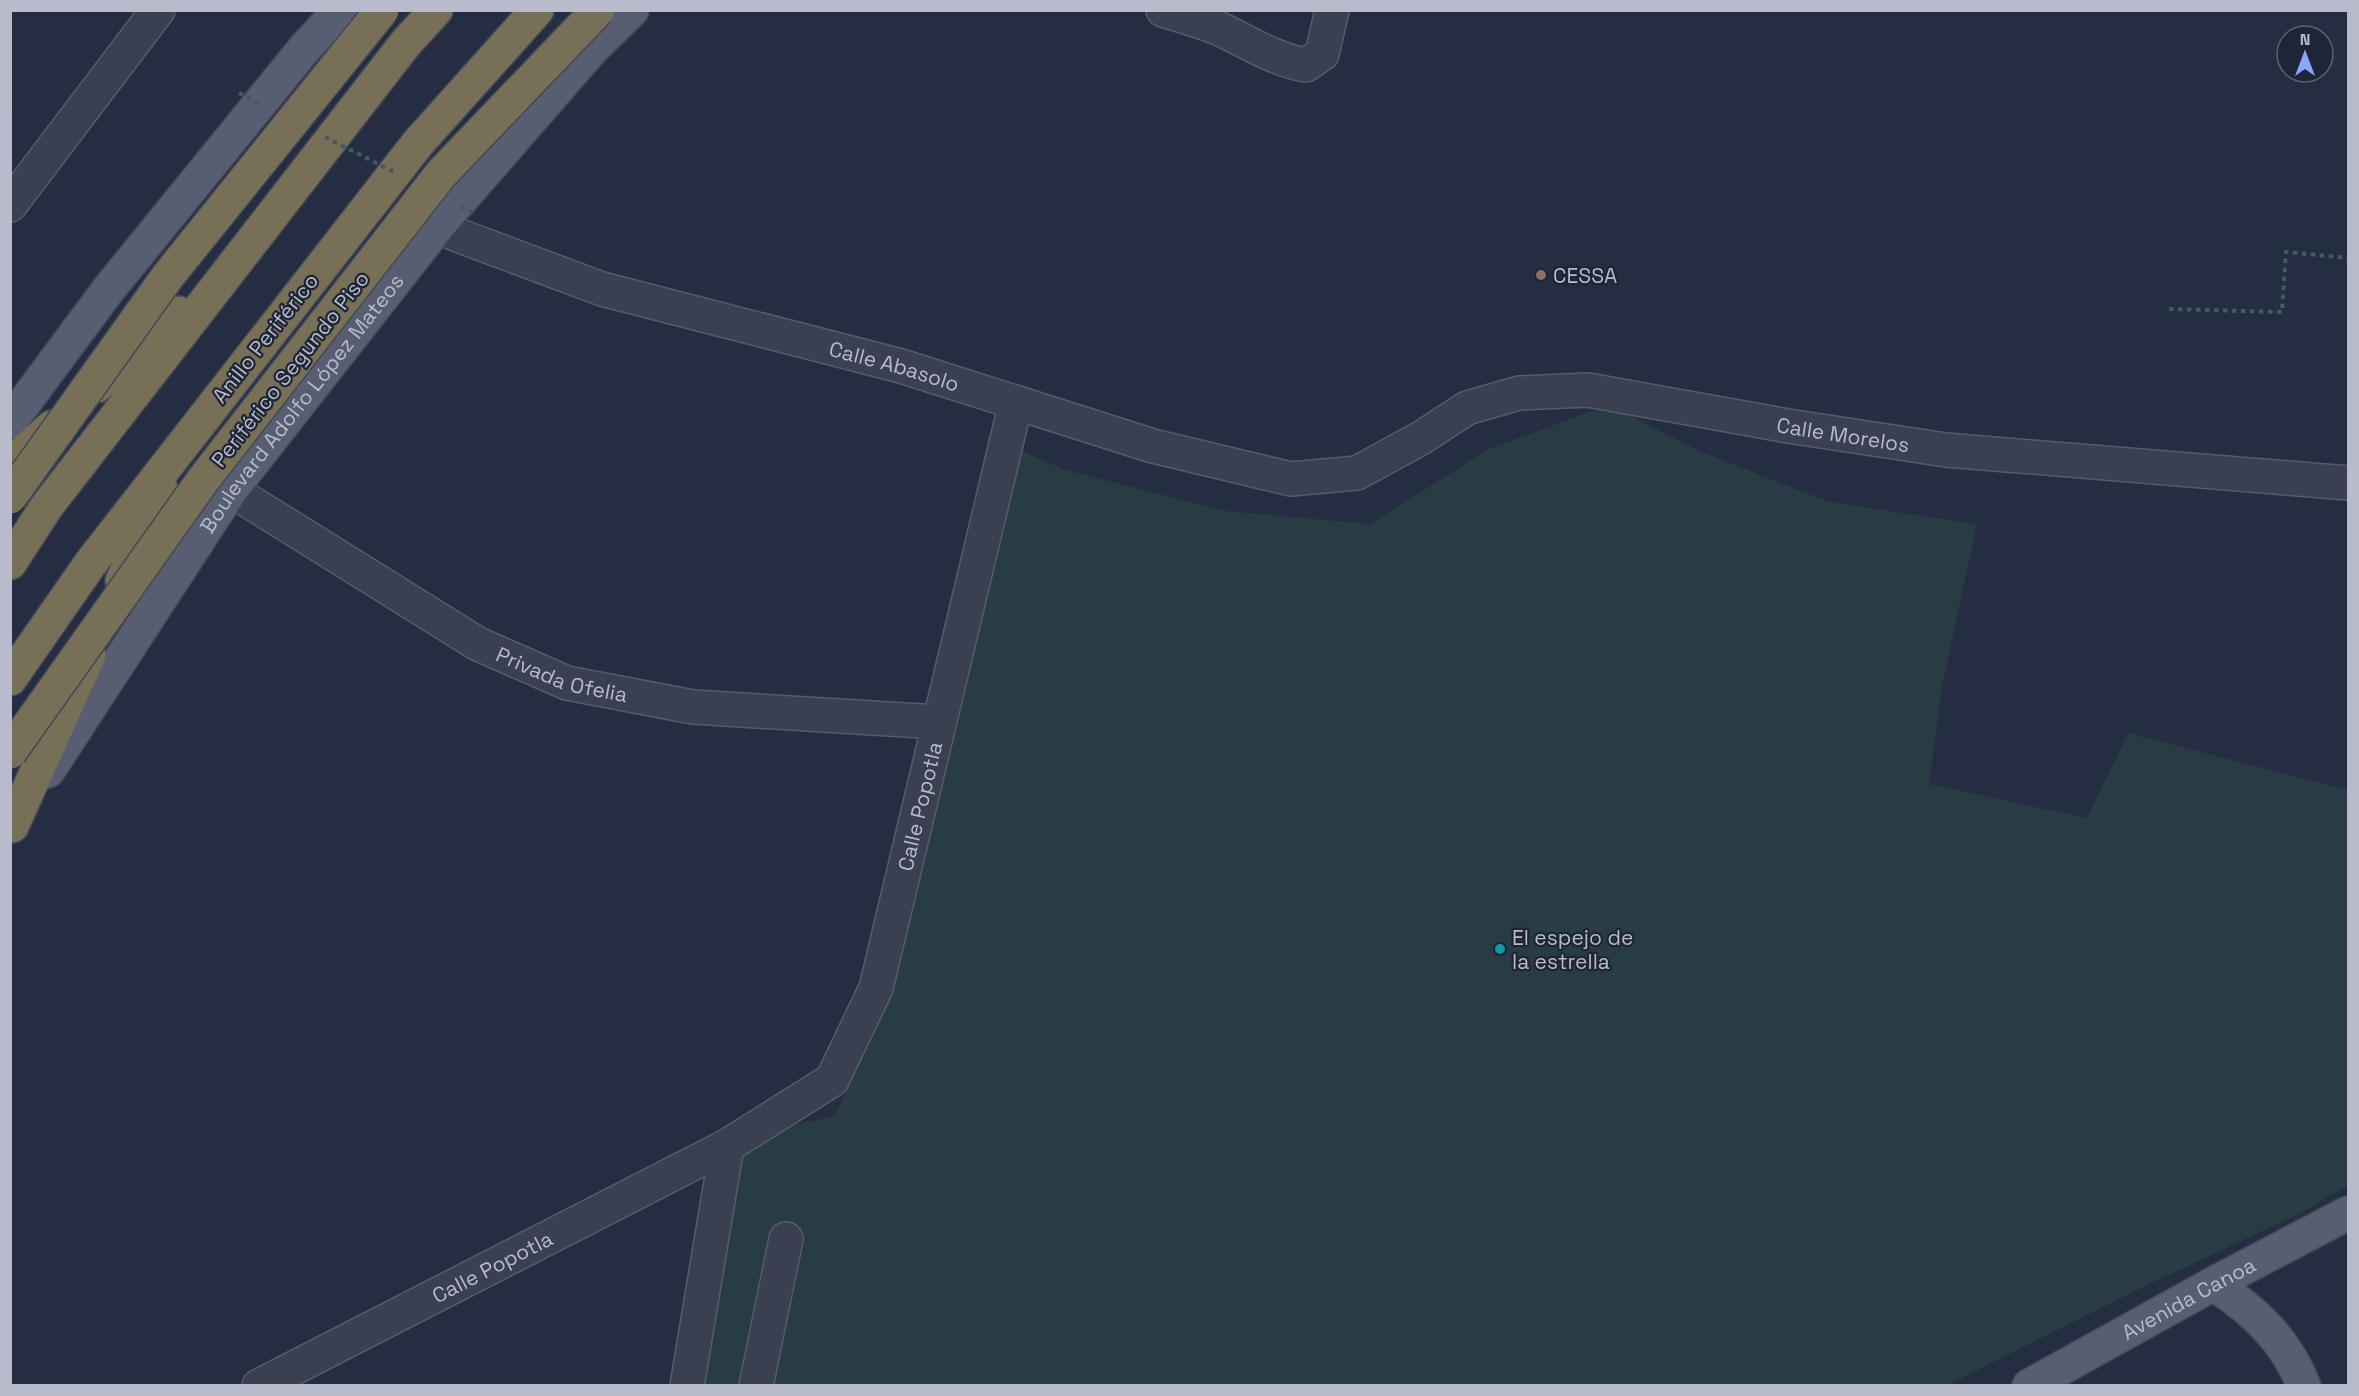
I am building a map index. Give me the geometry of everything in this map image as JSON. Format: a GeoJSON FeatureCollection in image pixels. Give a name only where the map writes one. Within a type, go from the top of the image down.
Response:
{"type":"FeatureCollection","features":[{"type":"Feature","properties":{"kind":"highway"},"geometry":{"type":"LineString","coordinates":[[10,497],[168,276],[382,10]]}},
{"type":"Feature","properties":{"kind":"highway"},"geometry":{"type":"LineString","coordinates":[[10,563],[47,506],[405,44],[436,10]]}},
{"type":"Feature","properties":{"kind":"highway","name":"Anillo Periférico"},"geometry":{"type":"LineString","coordinates":[[10,679],[90,564],[418,143],[537,10]]}},
{"type":"Feature","properties":{"kind":"highway","name":"Periférico Segundo Piso"},"geometry":{"type":"LineString","coordinates":[[10,752],[203,480],[441,174],[598,10]]}},
{"type":"Feature","properties":{"kind":"highway"},"geometry":{"type":"LineString","coordinates":[[10,464],[243,255]]}},
{"type":"Feature","properties":{"kind":"highway"},"geometry":{"type":"LineString","coordinates":[[11,827],[184,442]]}},
{"type":"Feature","properties":{"kind":"main road"},"geometry":{"type":"LineString","coordinates":[[10,422],[108,290],[290,66],[340,10]]}},
{"type":"Feature","properties":{"kind":"main road","name":"Boulevard Adolfo López Mateos"},"geometry":{"type":"LineString","coordinates":[[11,827],[231,490],[446,215],[592,49],[632,10]]}},
{"type":"Feature","properties":{"kind":"main road","name":"Avenida Canoa"},"geometry":{"type":"LineString","coordinates":[[2029,1386],[2212,1284],[2349,1213]]}},
{"type":"Feature","properties":{"kind":"main road"},"geometry":{"type":"LineString","coordinates":[[2212,1284],[2239,1300],[2262,1320],[2283,1345],[2304,1386]]}},
{"type":"Feature","properties":{"kind":"street"},"geometry":{"type":"LineString","coordinates":[[10,205],[158,10]]}},
{"type":"Feature","properties":{"kind":"street"},"geometry":{"type":"LineString","coordinates":[[1162,10],[1218,28],[1288,62],[1306,65],[1322,54],[1332,10]]}},
{"type":"Feature","properties":{"kind":"street","name":"Calle Abasolo"},"geometry":{"type":"LineString","coordinates":[[446,215],[460,236],[603,289],[901,366],[1153,446],[1291,479],[1357,473]]}},
{"type":"Feature","properties":{"kind":"street","name":"Calle Morelos"},"geometry":{"type":"LineString","coordinates":[[1357,473],[1421,438],[1467,408],[1519,393],[1588,390],[1788,426],[1946,450],[2349,483]]}},
{"type":"Feature","properties":{"kind":"street","name":"Calle Popotla"},"geometry":{"type":"LineString","coordinates":[[259,1386],[726,1146],[832,1080],[876,988],[1016,402]]}},
{"type":"Feature","properties":{"kind":"street","name":"Privada Ofelia"},"geometry":{"type":"LineString","coordinates":[[231,490],[478,644],[567,683],[693,707],[938,722]]}},
{"type":"Feature","properties":{"kind":"street"},"geometry":{"type":"LineString","coordinates":[[687,1386],[726,1146]]}},
{"type":"Feature","properties":{"kind":"street"},"geometry":{"type":"LineString","coordinates":[[756,1386],[786,1239]]}},
{"type":"Feature","properties":{"kind":"path"},"geometry":{"type":"LineString","coordinates":[[239,93],[269,109]]}},
{"type":"Feature","properties":{"kind":"path"},"geometry":{"type":"LineString","coordinates":[[321,135],[403,177]]}},
{"type":"Feature","properties":{"kind":"path"},"geometry":{"type":"LineString","coordinates":[[446,215],[475,214]]}},
{"type":"Feature","properties":{"kind":"path"},"geometry":{"type":"LineString","coordinates":[[2169,309],[2283,312],[2286,252],[2349,258]]}},
{"type":"Feature","properties":{"kind":"shaded area"},"geometry":{"type":"Polygon","coordinates":[[[1609,405],[1702,452],[1829,502],[1977,524],[1942,686],[1929,784],[2087,818],[2128,733],[2348,790],[2348,1185],[2301,1213],[2141,1288],[1944,1386],[690,1386],[725,1173],[753,1133],[835,1116],[889,997],[942,750],[988,437],[1066,470],[1226,511],[1371,524],[1488,449],[1609,405]]]}},
{"type":"Feature","properties":{"kind":"building"},"geometry":{"type":"Polygon","coordinates":[[[10,10],[12,10],[12,115],[10,115],[10,10]]]}},
{"type":"Feature","properties":{"kind":"place","name":"CESSA"},"geometry":{"type":"Point","coordinates":[1541,275]}},
{"type":"Feature","properties":{"kind":"place","name":"El espejo de la estrella"},"geometry":{"type":"Point","coordinates":[1500,949]}}]}
